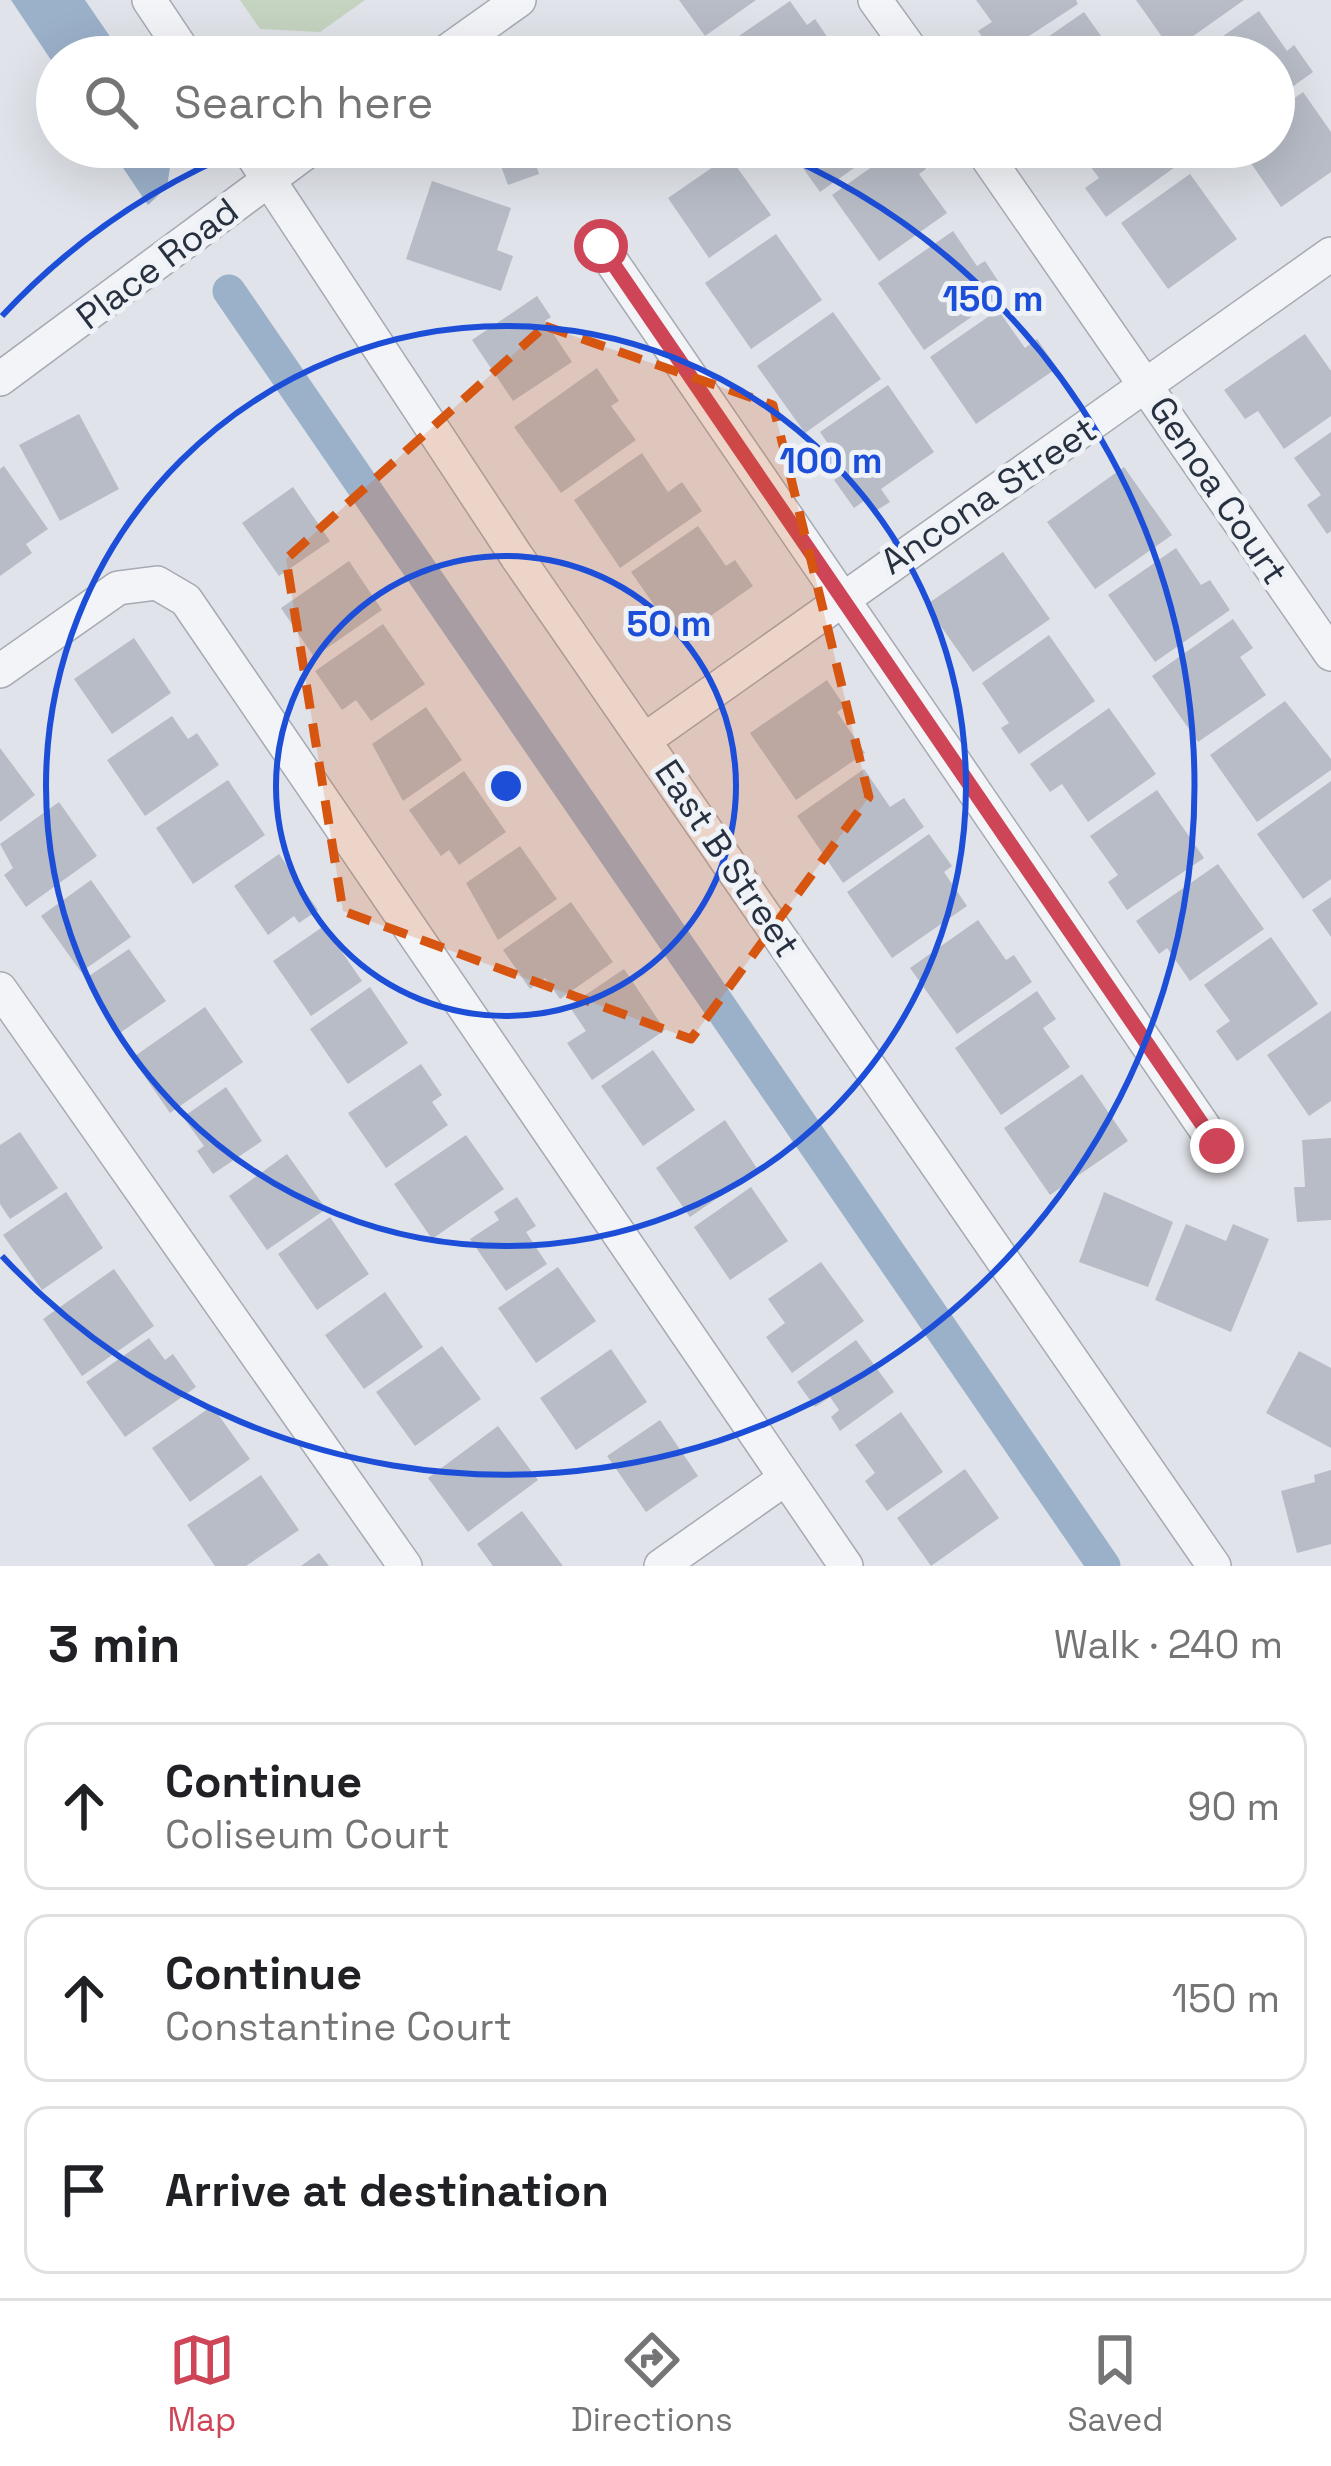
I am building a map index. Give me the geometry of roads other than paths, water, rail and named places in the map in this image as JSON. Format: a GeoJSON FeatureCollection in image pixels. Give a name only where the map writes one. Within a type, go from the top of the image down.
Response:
{"type":"FeatureCollection","features":[{"type":"Feature","properties":{"kind":"street"},"geometry":{"type":"LineString","coordinates":[[149,0],[173,36]]}},
{"type":"Feature","properties":{"kind":"street"},"geometry":{"type":"LineString","coordinates":[[468,36],[519,0]]}},
{"type":"Feature","properties":{"kind":"street"},"geometry":{"type":"LineString","coordinates":[[875,0],[901,36]]}},
{"type":"Feature","properties":{"kind":"street","name":"East B Street"},"geometry":{"type":"LineString","coordinates":[[261,168],[517,557],[1214,1566]]}},
{"type":"Feature","properties":{"kind":"street","name":"Place Road"},"geometry":{"type":"LineString","coordinates":[[0,379],[284,168]]}},
{"type":"Feature","properties":{"kind":"street","name":"Genoa Court"},"geometry":{"type":"LineString","coordinates":[[995,168],[1331,654]]}},
{"type":"Feature","properties":{"kind":"street"},"geometry":{"type":"LineString","coordinates":[[601,246],[1217,1146]]}},
{"type":"Feature","properties":{"kind":"street","name":"Ancona Street"},"geometry":{"type":"LineString","coordinates":[[646,739],[839,597],[1331,254]]}},
{"type":"Feature","properties":{"kind":"street"},"geometry":{"type":"LineString","coordinates":[[0,670],[118,588],[157,583],[186,600],[846,1566]]}},
{"type":"Feature","properties":{"kind":"street"},"geometry":{"type":"LineString","coordinates":[[0,989],[405,1566]]}},
{"type":"Feature","properties":{"kind":"street"},"geometry":{"type":"LineString","coordinates":[[661,1566],[786,1478]]}},
{"type":"Feature","properties":{"kind":"water"},"geometry":{"type":"Polygon","coordinates":[[[11,0],[85,0],[110,36],[36,36],[11,0]]]}},
{"type":"Feature","properties":{"kind":"water"},"geometry":{"type":"Polygon","coordinates":[[[123,168],[170,168],[167,187],[148,205],[123,168]]]}},
{"type":"Feature","properties":{"kind":"waterway"},"geometry":{"type":"LineString","coordinates":[[229,291],[1104,1566]]}}]}
